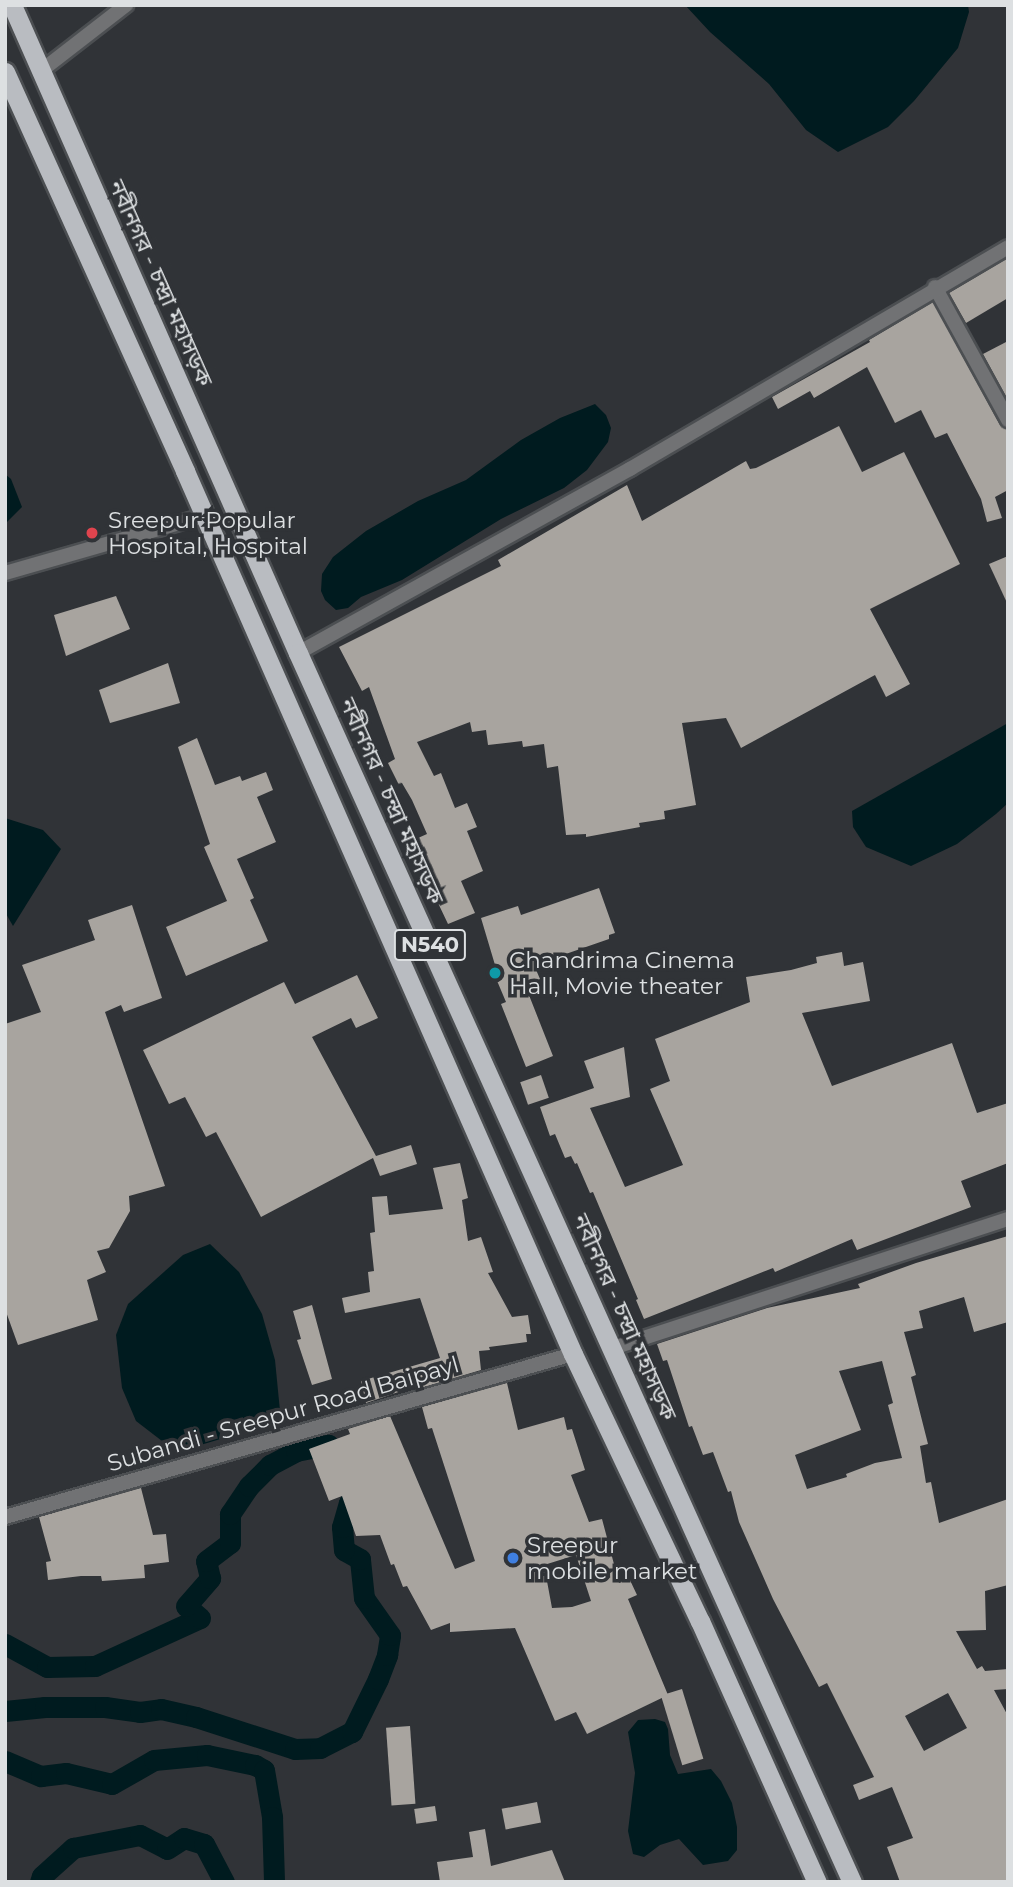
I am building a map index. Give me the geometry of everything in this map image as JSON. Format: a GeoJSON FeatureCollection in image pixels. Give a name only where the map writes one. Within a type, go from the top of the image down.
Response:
{"type":"FeatureCollection","features":[{"type":"Feature","properties":{"kind":"highway","name":"নবীনগর - চন্দ্রা মহাসড়ক"},"geometry":{"type":"LineString","coordinates":[[12,5],[298,653],[852,1882]]}},
{"type":"Feature","properties":{"kind":"highway","name":"N540"},"geometry":{"type":"LineString","coordinates":[[5,72],[573,1354],[700,1621],[817,1882]]}},
{"type":"Feature","properties":{"kind":"street"},"geometry":{"type":"LineString","coordinates":[[41,71],[126,5]]}},
{"type":"Feature","properties":{"kind":"street"},"geometry":{"type":"LineString","coordinates":[[298,653],[629,469],[935,287],[1008,247]]}},
{"type":"Feature","properties":{"kind":"street"},"geometry":{"type":"LineString","coordinates":[[935,287],[1008,421]]}},
{"type":"Feature","properties":{"kind":"street"},"geometry":{"type":"LineString","coordinates":[[5,573],[204,516]]}},
{"type":"Feature","properties":{"kind":"street"},"geometry":{"type":"LineString","coordinates":[[613,1348],[1008,1219]]}},
{"type":"Feature","properties":{"kind":"street","name":"Subandi - Sreepur Road Baipayl"},"geometry":{"type":"LineString","coordinates":[[5,1517],[573,1354]]}},
{"type":"Feature","properties":{"kind":"water"},"geometry":{"type":"Polygon","coordinates":[[[685,5],[968,5],[969,12],[958,48],[914,101],[888,127],[838,152],[806,130],[769,84],[710,32],[685,5]]]}},
{"type":"Feature","properties":{"kind":"water"},"geometry":{"type":"Polygon","coordinates":[[[595,404],[606,415],[611,428],[608,442],[587,470],[564,488],[501,519],[402,580],[361,597],[348,608],[336,610],[325,600],[321,591],[322,574],[333,557],[366,531],[418,501],[466,480],[521,440],[560,418],[595,404]]]}},
{"type":"Feature","properties":{"kind":"water"},"geometry":{"type":"Polygon","coordinates":[[[5,474],[11,479],[22,507],[5,524],[5,474]]]}},
{"type":"Feature","properties":{"kind":"water"},"geometry":{"type":"Polygon","coordinates":[[[1008,723],[1008,803],[996,814],[957,844],[911,866],[866,847],[853,827],[852,811],[1008,723]]]}},
{"type":"Feature","properties":{"kind":"water"},"geometry":{"type":"Polygon","coordinates":[[[5,818],[43,830],[61,849],[13,926],[5,912],[5,818]]]}},
{"type":"Feature","properties":{"kind":"water"},"geometry":{"type":"Polygon","coordinates":[[[210,1244],[239,1272],[262,1314],[275,1360],[280,1411],[234,1435],[197,1446],[162,1441],[136,1421],[122,1388],[116,1335],[128,1304],[183,1255],[210,1244]]]}},
{"type":"Feature","properties":{"kind":"water"},"geometry":{"type":"Polygon","coordinates":[[[655,1719],[665,1722],[668,1729],[670,1755],[678,1774],[711,1769],[721,1781],[732,1803],[737,1827],[737,1850],[728,1861],[703,1865],[679,1839],[660,1845],[644,1857],[633,1854],[628,1831],[635,1773],[628,1732],[638,1720],[655,1719]]]}},
{"type":"Feature","properties":{"kind":"building"},"geometry":{"type":"Polygon","coordinates":[[[1008,258],[1008,298],[966,323],[949,293],[1008,258]]]}},
{"type":"Feature","properties":{"kind":"building"},"geometry":{"type":"Polygon","coordinates":[[[933,302],[1000,425],[1008,430],[1008,490],[995,497],[1002,518],[987,522],[981,499],[947,433],[935,438],[921,410],[895,423],[867,367],[814,398],[810,391],[778,409],[772,397],[870,342],[869,340],[933,302]]]}},
{"type":"Feature","properties":{"kind":"building"},"geometry":{"type":"Polygon","coordinates":[[[1008,341],[1008,400],[983,354],[1008,341]]]}},
{"type":"Feature","properties":{"kind":"building"},"geometry":{"type":"Polygon","coordinates":[[[839,426],[862,472],[904,452],[960,564],[870,609],[910,684],[886,697],[875,675],[741,748],[726,718],[682,723],[696,805],[664,811],[665,819],[639,823],[640,827],[586,837],[586,834],[566,835],[558,766],[547,768],[544,744],[523,747],[522,741],[488,745],[486,730],[472,732],[470,722],[417,742],[434,776],[441,773],[455,808],[467,803],[477,827],[467,831],[483,871],[461,881],[475,913],[448,924],[409,842],[427,834],[412,800],[402,783],[399,785],[388,763],[395,759],[369,687],[362,691],[339,647],[501,566],[498,560],[627,485],[642,521],[746,461],[750,469],[756,468],[839,426]]]}},
{"type":"Feature","properties":{"kind":"building"},"geometry":{"type":"Polygon","coordinates":[[[1008,556],[1008,605],[989,564],[1008,556]]]}},
{"type":"Feature","properties":{"kind":"building"},"geometry":{"type":"Polygon","coordinates":[[[116,596],[130,629],[66,656],[54,615],[116,596]]]}},
{"type":"Feature","properties":{"kind":"building"},"geometry":{"type":"Polygon","coordinates":[[[168,663],[180,703],[110,723],[99,690],[168,663]]]}},
{"type":"Feature","properties":{"kind":"building"},"geometry":{"type":"Polygon","coordinates":[[[197,738],[215,785],[240,776],[242,781],[266,772],[273,790],[257,797],[276,842],[237,859],[254,898],[250,900],[268,941],[186,976],[166,927],[227,901],[204,847],[210,844],[178,747],[197,738]]]}},
{"type":"Feature","properties":{"kind":"building"},"geometry":{"type":"Polygon","coordinates":[[[599,888],[615,933],[609,935],[609,939],[534,965],[540,979],[525,985],[553,1056],[526,1067],[501,1004],[506,1002],[495,976],[498,975],[481,918],[518,906],[521,915],[599,888]]]}},
{"type":"Feature","properties":{"kind":"building"},"geometry":{"type":"Polygon","coordinates":[[[132,905],[162,998],[124,1012],[121,1005],[105,1012],[165,1186],[129,1196],[130,1211],[109,1248],[97,1251],[106,1272],[87,1280],[98,1320],[18,1345],[5,1309],[5,1024],[41,1012],[22,965],[95,940],[88,920],[132,905]]]}},
{"type":"Feature","properties":{"kind":"building"},"geometry":{"type":"Polygon","coordinates":[[[842,952],[844,966],[863,962],[870,1001],[802,1013],[832,1086],[952,1043],[977,1113],[1008,1103],[1008,1163],[961,1181],[971,1207],[857,1250],[852,1239],[775,1272],[773,1268],[644,1319],[593,1192],[590,1193],[577,1163],[575,1164],[571,1156],[565,1158],[555,1134],[550,1136],[540,1107],[594,1088],[584,1061],[624,1047],[630,1097],[590,1108],[625,1187],[683,1165],[650,1089],[670,1081],[655,1039],[750,1002],[746,977],[791,970],[817,963],[816,957],[842,952]]]}},
{"type":"Feature","properties":{"kind":"building"},"geometry":{"type":"Polygon","coordinates":[[[357,975],[378,1018],[356,1028],[351,1018],[312,1037],[376,1156],[411,1145],[417,1164],[380,1176],[373,1158],[261,1217],[216,1132],[206,1137],[185,1097],[169,1104],[143,1050],[284,982],[295,1004],[357,975]]]}},
{"type":"Feature","properties":{"kind":"building"},"geometry":{"type":"Polygon","coordinates":[[[541,1075],[549,1098],[528,1105],[520,1082],[541,1075]]]}},
{"type":"Feature","properties":{"kind":"building"},"geometry":{"type":"Polygon","coordinates":[[[460,1163],[468,1198],[462,1200],[468,1241],[481,1237],[493,1272],[488,1273],[512,1317],[528,1315],[531,1334],[526,1334],[527,1342],[479,1351],[481,1370],[417,1389],[416,1386],[366,1403],[361,1381],[440,1358],[420,1298],[345,1313],[342,1298],[370,1292],[368,1272],[374,1271],[370,1233],[375,1232],[372,1197],[387,1196],[389,1215],[443,1209],[433,1168],[460,1163]]]}},
{"type":"Feature","properties":{"kind":"building"},"geometry":{"type":"Polygon","coordinates":[[[1008,1236],[1008,1322],[974,1332],[964,1297],[919,1311],[923,1328],[904,1332],[916,1375],[911,1377],[928,1444],[920,1446],[926,1483],[931,1482],[939,1523],[1008,1499],[1008,1585],[985,1591],[986,1630],[956,1631],[977,1669],[982,1666],[985,1671],[1008,1669],[1008,1689],[994,1690],[1008,1716],[1008,1882],[900,1882],[887,1847],[913,1838],[892,1787],[859,1800],[853,1785],[874,1777],[827,1683],[819,1687],[773,1599],[739,1522],[731,1491],[728,1492],[713,1452],[703,1455],[692,1426],[689,1427],[667,1360],[663,1361],[657,1344],[767,1308],[860,1288],[858,1284],[916,1263],[1008,1236]],[[882,1361],[839,1371],[861,1430],[795,1455],[807,1489],[847,1477],[846,1474],[875,1463],[902,1458],[888,1405],[893,1403],[882,1361]],[[948,1693],[905,1716],[924,1751],[967,1728],[948,1693]]]}},
{"type":"Feature","properties":{"kind":"building"},"geometry":{"type":"Polygon","coordinates":[[[312,1305],[332,1379],[312,1385],[297,1340],[301,1339],[293,1311],[312,1305]]]}},
{"type":"Feature","properties":{"kind":"building"},"geometry":{"type":"Polygon","coordinates":[[[507,1383],[518,1430],[564,1417],[567,1430],[572,1429],[585,1470],[571,1475],[589,1522],[602,1519],[619,1583],[629,1578],[637,1595],[628,1599],[668,1695],[587,1734],[576,1712],[555,1721],[515,1628],[450,1632],[450,1623],[431,1630],[407,1586],[403,1587],[394,1564],[391,1565],[380,1535],[356,1536],[342,1496],[329,1501],[309,1449],[350,1434],[348,1429],[390,1416],[455,1569],[475,1561],[432,1428],[428,1429],[422,1407],[507,1383]],[[576,1555],[544,1565],[552,1608],[572,1607],[591,1601],[576,1555]]]}},
{"type":"Feature","properties":{"kind":"building"},"geometry":{"type":"Polygon","coordinates":[[[141,1488],[153,1535],[166,1534],[169,1562],[144,1565],[145,1578],[102,1581],[101,1576],[81,1576],[48,1580],[46,1562],[51,1561],[39,1517],[141,1488]]]}},
{"type":"Feature","properties":{"kind":"building"},"geometry":{"type":"Polygon","coordinates":[[[682,1689],[703,1759],[682,1765],[661,1695],[682,1689]]]}},
{"type":"Feature","properties":{"kind":"building"},"geometry":{"type":"Polygon","coordinates":[[[410,1726],[415,1804],[391,1805],[386,1728],[410,1726]]]}},
{"type":"Feature","properties":{"kind":"building"},"geometry":{"type":"Polygon","coordinates":[[[537,1802],[541,1823],[506,1829],[502,1809],[537,1802]]]}},
{"type":"Feature","properties":{"kind":"building"},"geometry":{"type":"Polygon","coordinates":[[[435,1806],[437,1821],[416,1824],[414,1809],[435,1806]]]}},
{"type":"Feature","properties":{"kind":"building"},"geometry":{"type":"Polygon","coordinates":[[[485,1829],[491,1866],[552,1850],[565,1882],[440,1882],[437,1862],[473,1857],[469,1832],[485,1829]]]}},
{"type":"Feature","properties":{"kind":"waterway"},"geometry":{"type":"LineString","coordinates":[[5,1644],[47,1667],[95,1666],[200,1618],[186,1606],[210,1578],[206,1561],[230,1543],[230,1514],[249,1486],[270,1465],[296,1451],[328,1445],[335,1453]]}},
{"type":"Feature","properties":{"kind":"waterway"},"geometry":{"type":"LineString","coordinates":[[5,1711],[45,1707],[105,1707],[140,1712],[161,1709],[196,1717],[295,1749],[320,1748],[352,1732],[378,1679],[387,1655],[390,1635],[364,1598],[360,1559],[344,1550],[342,1527],[349,1503],[357,1492],[355,1486]]}},
{"type":"Feature","properties":{"kind":"waterway"},"geometry":{"type":"LineString","coordinates":[[5,1761],[41,1776],[66,1773],[112,1784],[154,1760],[207,1755],[255,1765],[264,1770],[272,1817],[274,1882]]}},
{"type":"Feature","properties":{"kind":"waterway"},"geometry":{"type":"LineString","coordinates":[[40,1882],[42,1876],[73,1848],[140,1835],[167,1849],[184,1838],[204,1844],[224,1882]]}},
{"type":"Feature","properties":{"kind":"place","name":"Sreepur Popular Hospital, Hospital"},"geometry":{"type":"Point","coordinates":[92,533]}},
{"type":"Feature","properties":{"kind":"place","name":"Chandrima Cinema Hall, Movie theater"},"geometry":{"type":"Point","coordinates":[495,973]}},
{"type":"Feature","properties":{"kind":"place","name":"Sreepur mobile market"},"geometry":{"type":"Point","coordinates":[513,1558]}}]}
